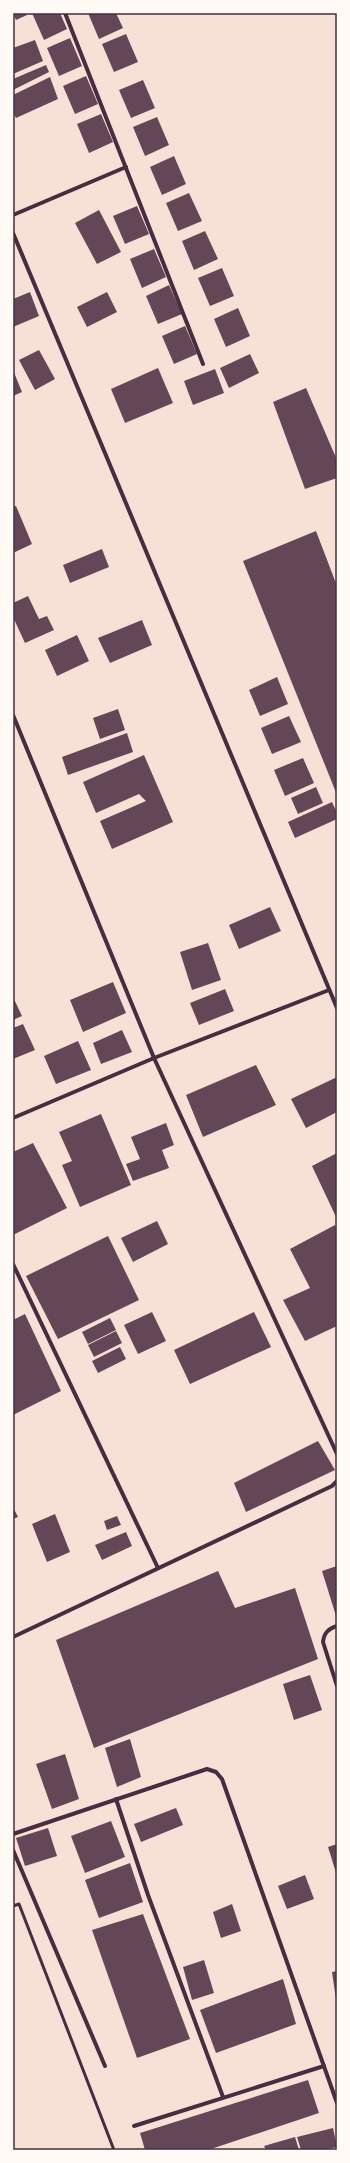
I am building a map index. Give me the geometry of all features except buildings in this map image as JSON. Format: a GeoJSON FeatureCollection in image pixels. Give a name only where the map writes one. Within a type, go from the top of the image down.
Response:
{"type":"FeatureCollection","features":[{"type":"Feature","properties":{"kind":"street"},"geometry":{"type":"LineString","coordinates":[[65,13],[204,364]]}},
{"type":"Feature","properties":{"kind":"street"},"geometry":{"type":"LineString","coordinates":[[13,215],[126,167]]}},
{"type":"Feature","properties":{"kind":"street"},"geometry":{"type":"LineString","coordinates":[[13,233],[337,1008]]}},
{"type":"Feature","properties":{"kind":"street"},"geometry":{"type":"LineString","coordinates":[[13,715],[154,1058],[337,1454]]}},
{"type":"Feature","properties":{"kind":"street"},"geometry":{"type":"LineString","coordinates":[[13,1118],[154,1058],[329,990]]}},
{"type":"Feature","properties":{"kind":"street"},"geometry":{"type":"LineString","coordinates":[[13,1264],[158,1568]]}},
{"type":"Feature","properties":{"kind":"street"},"geometry":{"type":"LineString","coordinates":[[13,1637],[332,1486],[337,1481]]}},
{"type":"Feature","properties":{"kind":"street"},"geometry":{"type":"LineString","coordinates":[[337,1626],[330,1629],[324,1635],[323,1642],[337,1686]]}},
{"type":"Feature","properties":{"kind":"street"},"geometry":{"type":"LineString","coordinates":[[13,1834],[207,1769],[216,1772],[222,1779],[337,2103]]}},
{"type":"Feature","properties":{"kind":"street"},"geometry":{"type":"LineString","coordinates":[[116,1799],[148,1895],[223,2097]]}},
{"type":"Feature","properties":{"kind":"street"},"geometry":{"type":"LineString","coordinates":[[13,1850],[105,2066]]}},
{"type":"Feature","properties":{"kind":"street"},"geometry":{"type":"LineString","coordinates":[[134,2126],[324,2066]]}},
{"type":"Feature","properties":{"kind":"lane"},"geometry":{"type":"LineString","coordinates":[[13,1906],[19,1904],[114,2150]]}}]}
